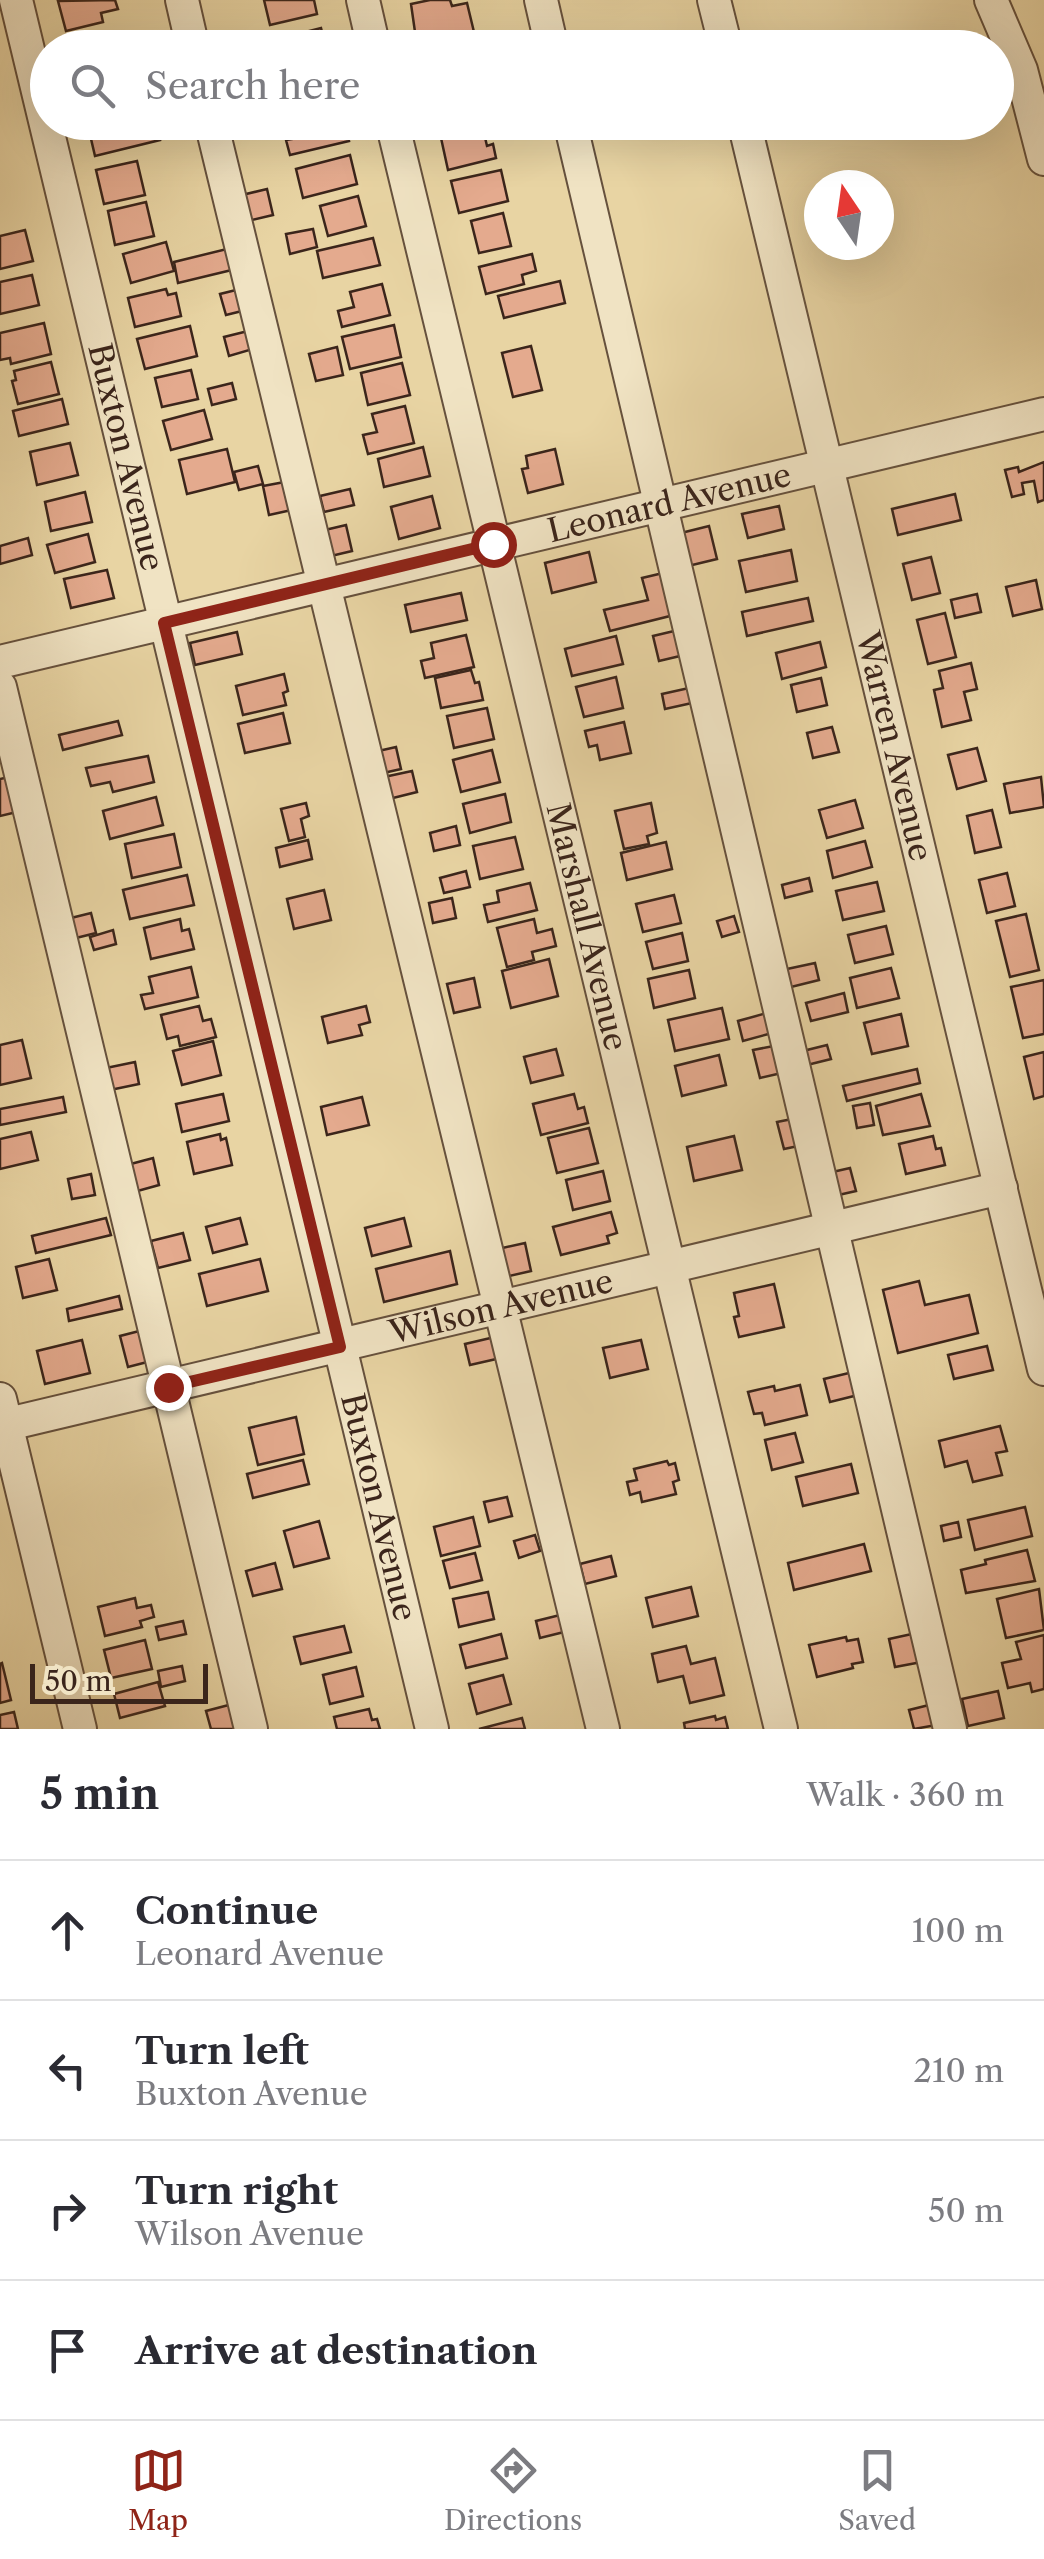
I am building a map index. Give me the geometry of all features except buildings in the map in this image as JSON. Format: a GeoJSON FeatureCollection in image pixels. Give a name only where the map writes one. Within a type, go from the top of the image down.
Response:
{"type":"FeatureCollection","features":[{"type":"Feature","properties":{"kind":"street","name":"Buxton Avenue"},"geometry":{"type":"LineString","coordinates":[[16,0],[30,59]]}},
{"type":"Feature","properties":{"kind":"street"},"geometry":{"type":"LineString","coordinates":[[182,0],[189,30]]}},
{"type":"Feature","properties":{"kind":"street"},"geometry":{"type":"LineString","coordinates":[[363,0],[370,30]]}},
{"type":"Feature","properties":{"kind":"street"},"geometry":{"type":"LineString","coordinates":[[541,0],[548,30]]}},
{"type":"Feature","properties":{"kind":"street"},"geometry":{"type":"LineString","coordinates":[[714,0],[722,30]]}},
{"type":"Feature","properties":{"kind":"street"},"geometry":{"type":"LineString","coordinates":[[991,0],[1009,30]]}},
{"type":"Feature","properties":{"kind":"street"},"geometry":{"type":"LineString","coordinates":[[1014,38],[1032,68],[1044,160]]}},
{"type":"Feature","properties":{"kind":"street","name":"Buxton Avenue"},"geometry":{"type":"LineString","coordinates":[[49,140],[432,1729]]}},
{"type":"Feature","properties":{"kind":"street"},"geometry":{"type":"LineString","coordinates":[[215,140],[602,1729]]}},
{"type":"Feature","properties":{"kind":"street","name":"Marshall Avenue"},"geometry":{"type":"LineString","coordinates":[[396,140],[781,1729]]}},
{"type":"Feature","properties":{"kind":"street"},"geometry":{"type":"LineString","coordinates":[[574,140],[950,1729]]}},
{"type":"Feature","properties":{"kind":"street","name":"Warren Avenue"},"geometry":{"type":"LineString","coordinates":[[748,140],[1044,1370]]}},
{"type":"Feature","properties":{"kind":"street","name":"Leonard Avenue"},"geometry":{"type":"LineString","coordinates":[[0,662],[1044,414]]}},
{"type":"Feature","properties":{"kind":"street"},"geometry":{"type":"LineString","coordinates":[[0,687],[251,1729]]}},
{"type":"Feature","properties":{"kind":"street","name":"Wilson Avenue"},"geometry":{"type":"LineString","coordinates":[[2,1416],[168,1387],[1001,1188]]}},
{"type":"Feature","properties":{"kind":"street"},"geometry":{"type":"LineString","coordinates":[[2,1416],[80,1729]]}},
{"type":"Feature","properties":{"kind":"route"},"geometry":{"type":"LineString","coordinates":[[168,1387],[340,1347],[164,623],[493,544]]}}]}
